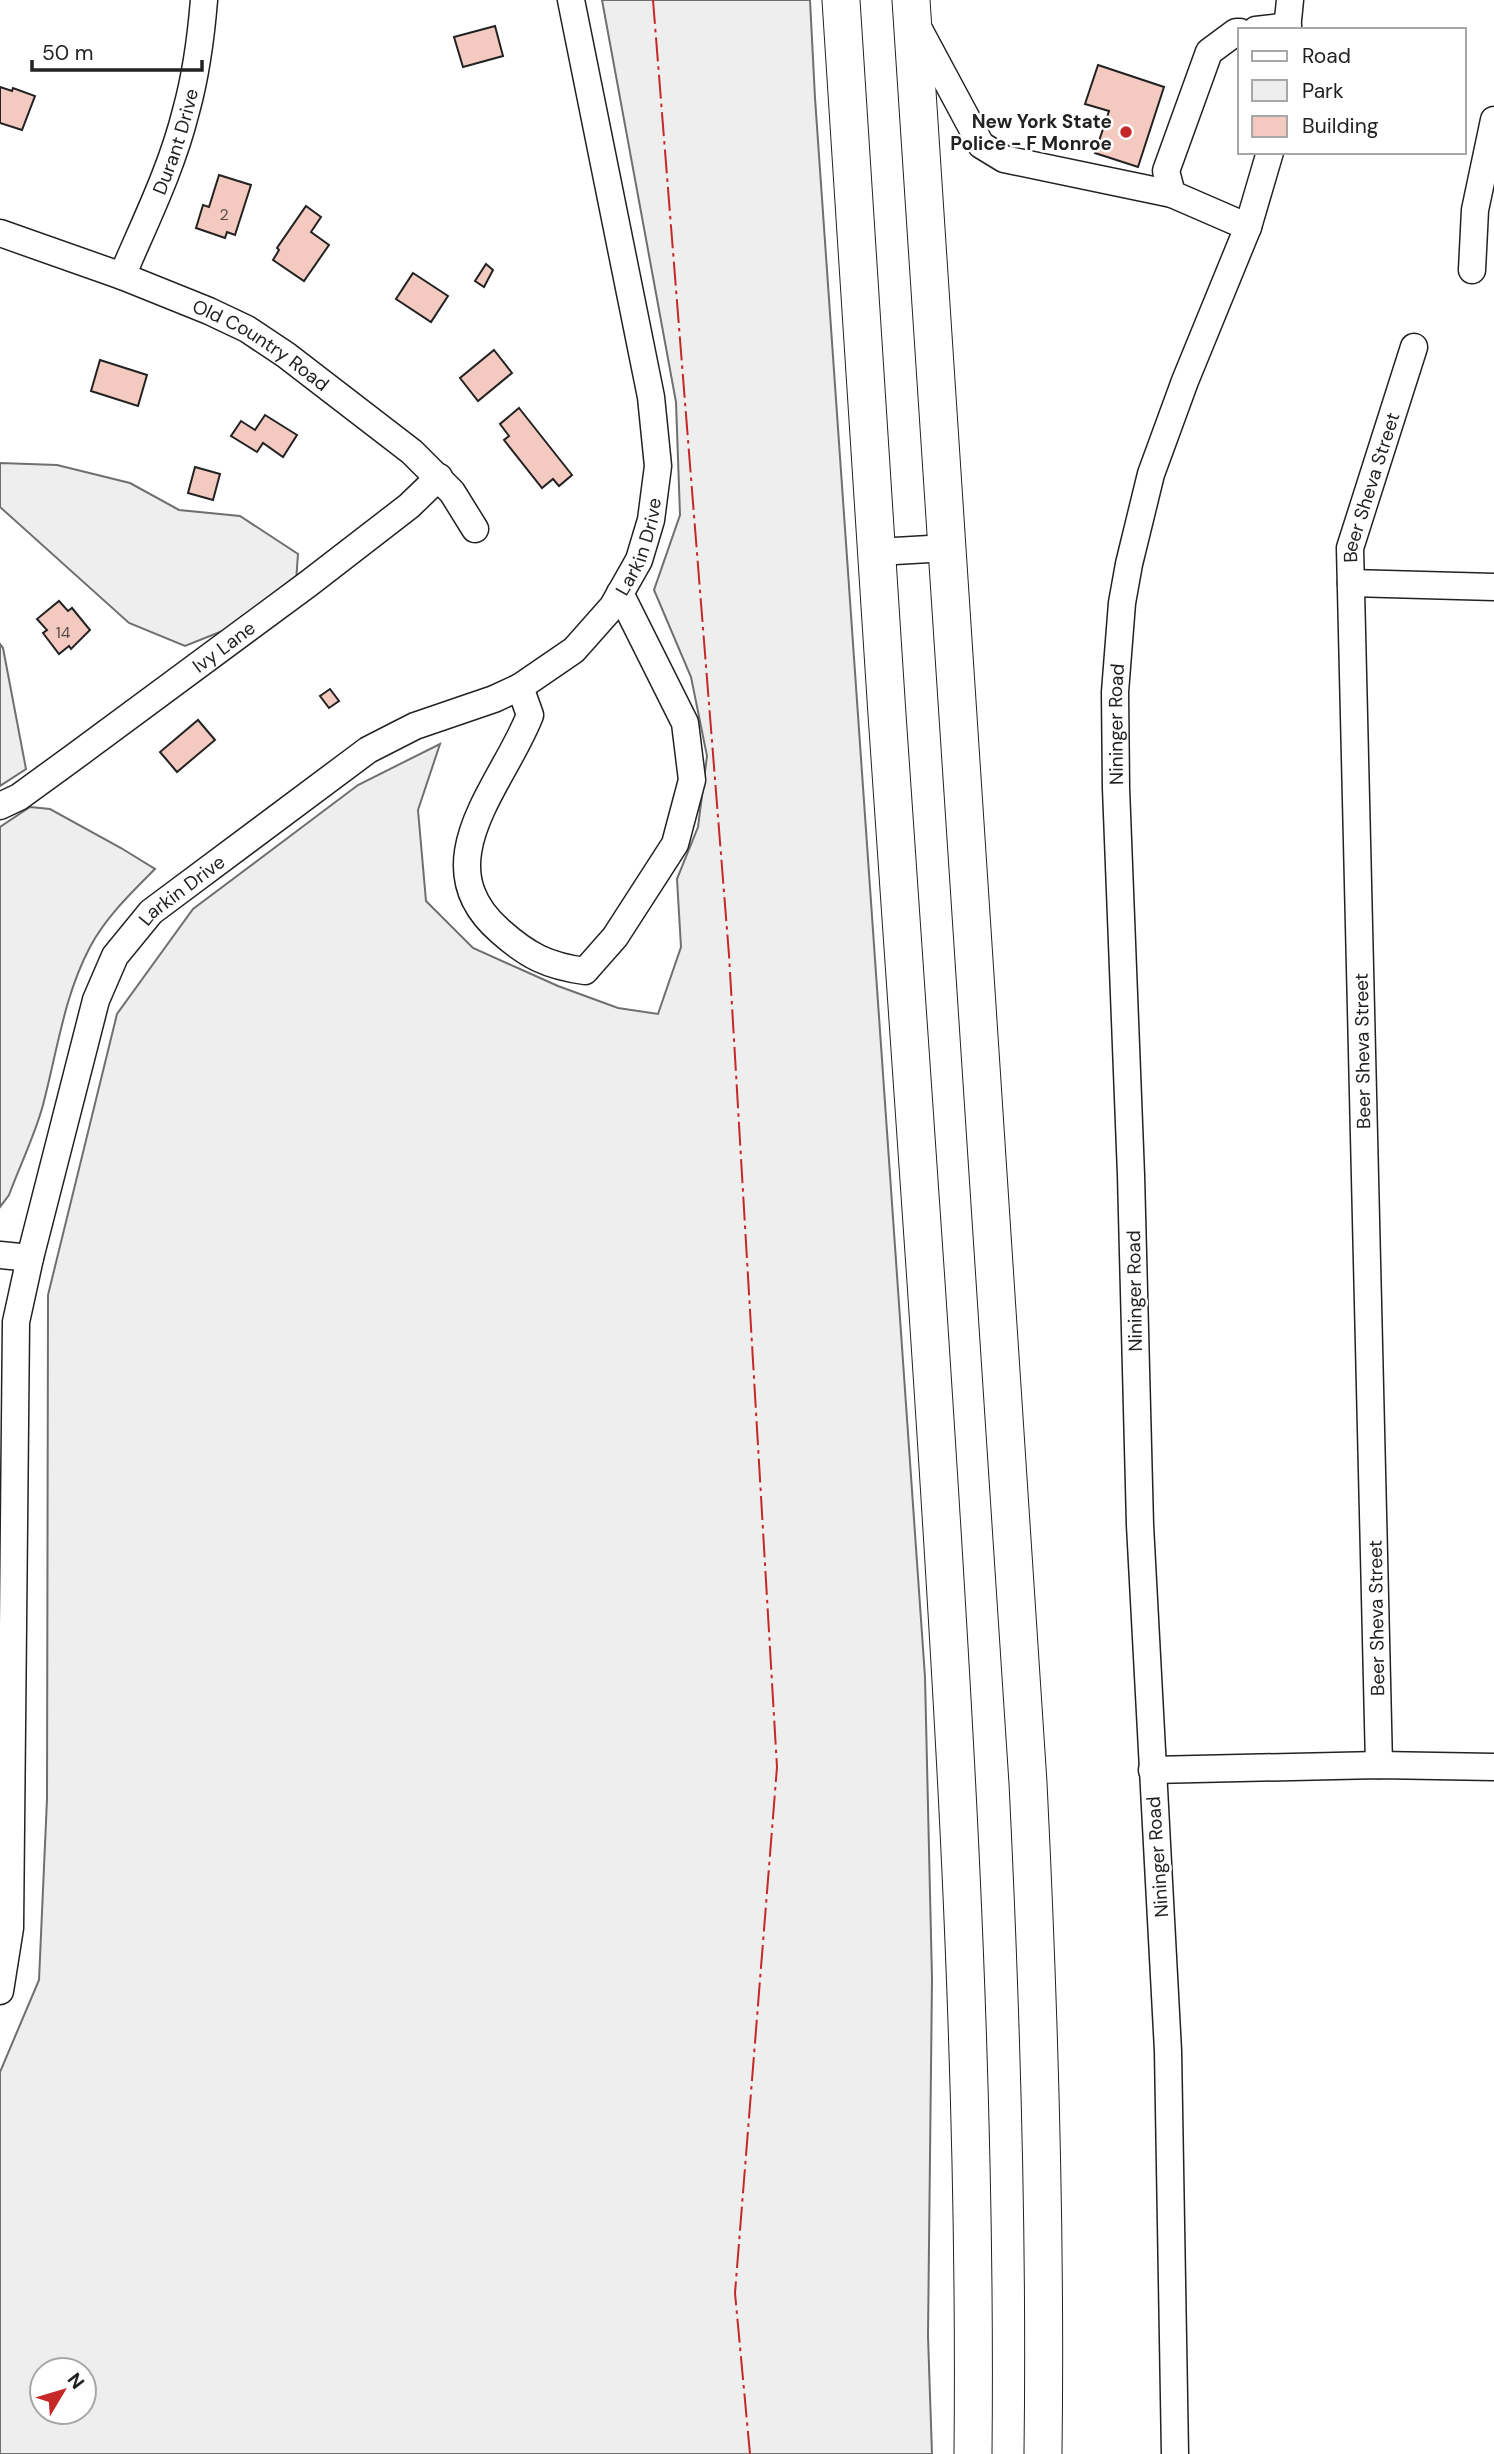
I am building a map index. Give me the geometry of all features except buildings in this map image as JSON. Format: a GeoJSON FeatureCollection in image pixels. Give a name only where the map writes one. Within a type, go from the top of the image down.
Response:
{"type":"FeatureCollection","features":[{"type":"Feature","properties":{"kind":"highway"},"geometry":{"type":"LineString","coordinates":[[841,0],[945,1571],[962,1866],[971,2136],[973,2454]]}},
{"type":"Feature","properties":{"kind":"highway"},"geometry":{"type":"LineString","coordinates":[[912,8],[1029,1811],[1042,2195],[1043,2454]]}},
{"type":"Feature","properties":{"kind":"street","name":"Durant Drive"},"geometry":{"type":"LineString","coordinates":[[122,276],[161,184],[186,112],[204,0]]}},
{"type":"Feature","properties":{"kind":"street","name":"Larkin Drive"},"geometry":{"type":"LineString","coordinates":[[0,1991],[10,1928],[16,1322],[96,1000],[115,956],[151,912],[368,750],[415,726],[494,699],[520,687],[574,650],[613,606],[639,560],[651,520],[658,466],[651,397],[571,0]]}},
{"type":"Feature","properties":{"kind":"street"},"geometry":{"type":"LineString","coordinates":[[912,8],[981,145],[1003,159],[1172,194],[1248,227]]}},
{"type":"Feature","properties":{"kind":"street"},"geometry":{"type":"LineString","coordinates":[[1261,28],[1288,18]]}},
{"type":"Feature","properties":{"kind":"street"},"geometry":{"type":"LineString","coordinates":[[1172,194],[1166,171],[1209,51],[1238,32]]}},
{"type":"Feature","properties":{"kind":"street"},"geometry":{"type":"LineString","coordinates":[[1472,270],[1475,211],[1494,120]]}},
{"type":"Feature","properties":{"kind":"street","name":"Nininger Road"},"geometry":{"type":"LineString","coordinates":[[1175,2454],[1168,2051],[1140,1525],[1115,692],[1117,645],[1129,564],[1152,474],[1185,381],[1248,227],[1269,154]]}},
{"type":"Feature","properties":{"kind":"street","name":"Old Country Road"},"geometry":{"type":"LineString","coordinates":[[0,233],[122,276],[247,329],[286,355],[412,452],[439,477],[464,508],[475,529]]}},
{"type":"Feature","properties":{"kind":"street","name":"Beer Sheva Street"},"geometry":{"type":"LineString","coordinates":[[1379,1765],[1350,548],[1414,347]]}},
{"type":"Feature","properties":{"kind":"street","name":"Ivy Lane"},"geometry":{"type":"LineString","coordinates":[[0,806],[19,797],[308,584],[400,513],[439,477]]}},
{"type":"Feature","properties":{"kind":"street"},"geometry":{"type":"LineString","coordinates":[[877,552],[947,548]]}},
{"type":"Feature","properties":{"kind":"street"},"geometry":{"type":"LineString","coordinates":[[1351,583],[1494,586]]}},
{"type":"Feature","properties":{"kind":"street"},"geometry":{"type":"LineString","coordinates":[[520,687],[530,715],[520,742],[482,805],[468,845],[467,870],[473,900],[488,921],[520,949],[557,967],[585,971],[615,937],[675,844],[692,780],[685,723],[620,593]]}},
{"type":"Feature","properties":{"kind":"street"},"geometry":{"type":"LineString","coordinates":[[0,1255],[30,1258]]}},
{"type":"Feature","properties":{"kind":"street"},"geometry":{"type":"LineString","coordinates":[[1152,1770],[1379,1765],[1494,1768]]}},
{"type":"Feature","properties":{"kind":"green space"},"geometry":{"type":"Polygon","coordinates":[[[602,0],[810,0],[925,1677],[932,1979],[928,2336],[932,2454],[0,2454],[0,2072],[39,1980],[47,1799],[48,1295],[117,1014],[193,909],[358,785],[440,744],[418,810],[426,901],[473,948],[558,986],[618,1008],[658,1014],[681,947],[677,879],[698,827],[707,756],[691,677],[654,590],[680,515],[676,402],[602,0]]]}},
{"type":"Feature","properties":{"kind":"green space"},"geometry":{"type":"Polygon","coordinates":[[[0,463],[57,465],[130,483],[179,510],[240,516],[298,554],[296,582],[230,628],[185,646],[129,623],[0,507],[0,463]]]}},
{"type":"Feature","properties":{"kind":"green space"},"geometry":{"type":"Polygon","coordinates":[[[0,644],[3,648],[26,769],[0,786],[0,644]]]}},
{"type":"Feature","properties":{"kind":"green space"},"geometry":{"type":"Polygon","coordinates":[[[30,807],[50,809],[155,869],[104,926],[81,966],[67,1005],[40,1116],[9,1195],[0,1207],[0,827],[30,807]]]}},
{"type":"Feature","properties":{"kind":"power"},"geometry":{"type":"LineString","coordinates":[[653,0],[729,955],[777,1767],[735,2293],[750,2454]]}},
{"type":"Feature","properties":{"kind":"place","name":"New York State Police - F Monroe"},"geometry":{"type":"Point","coordinates":[1126,132]}}]}
